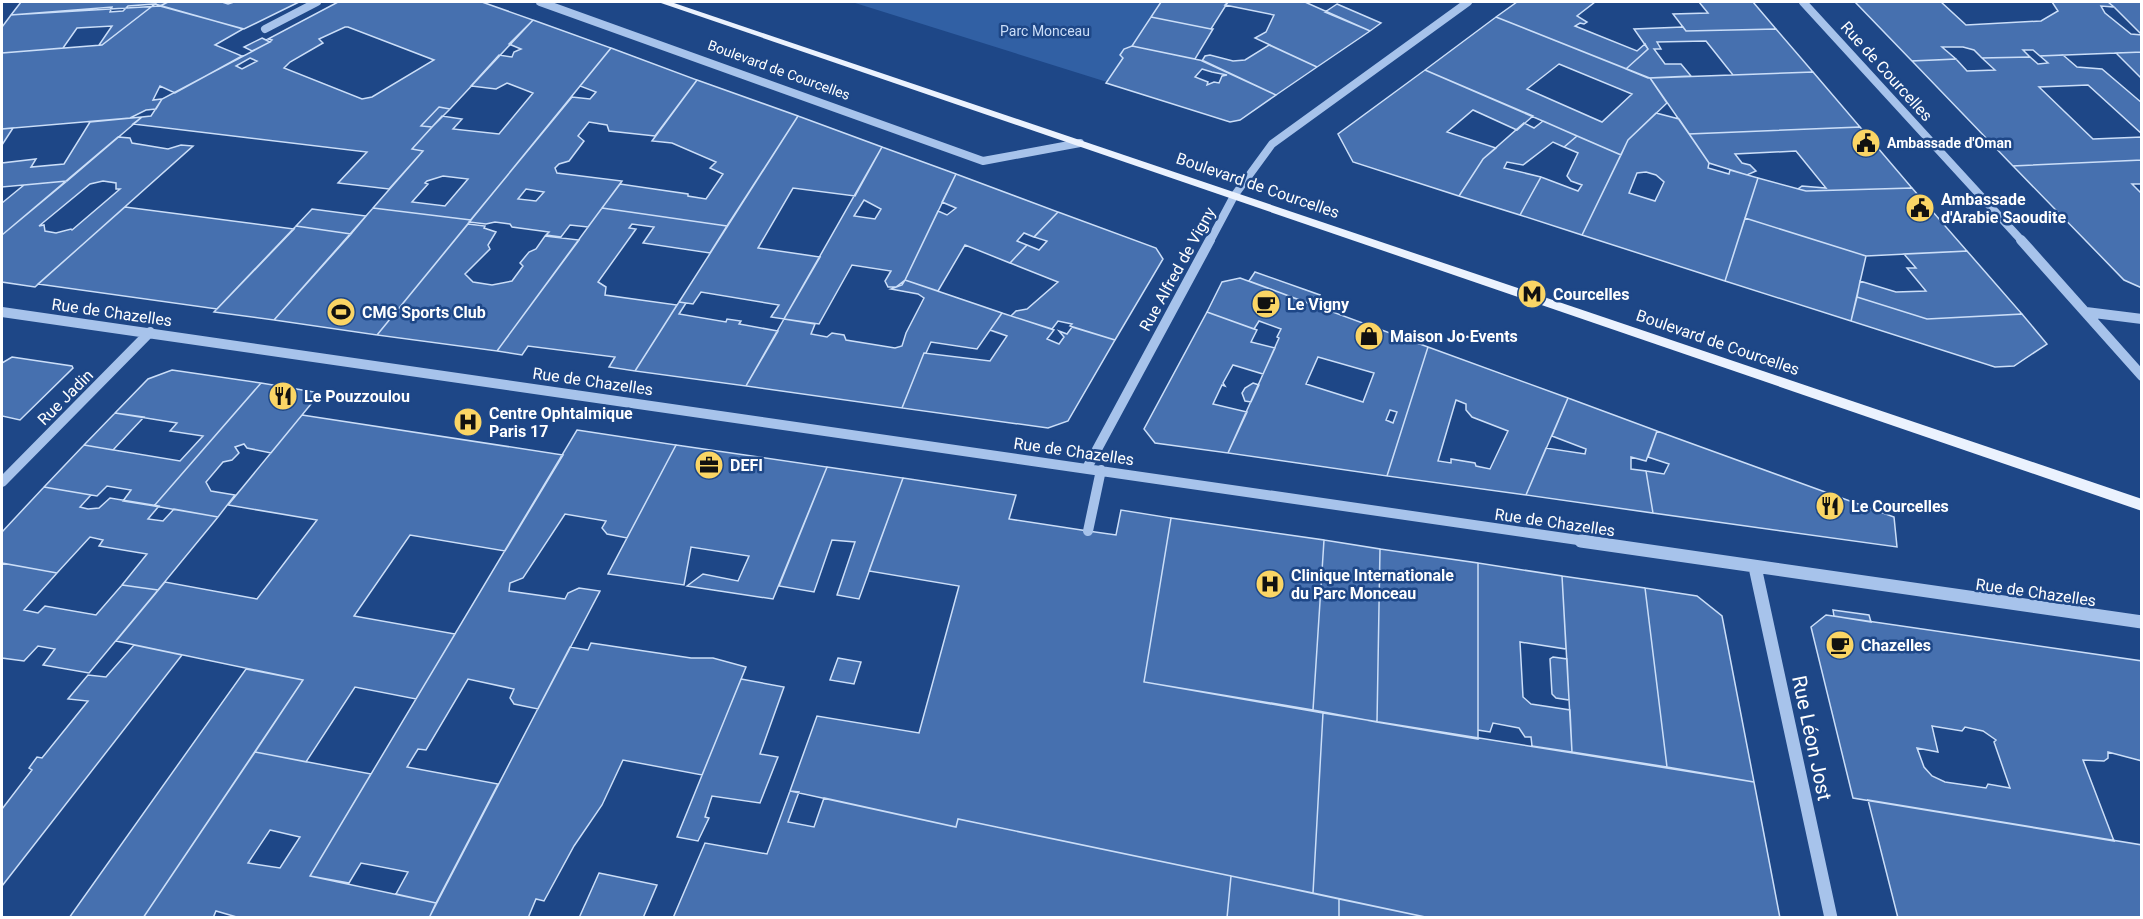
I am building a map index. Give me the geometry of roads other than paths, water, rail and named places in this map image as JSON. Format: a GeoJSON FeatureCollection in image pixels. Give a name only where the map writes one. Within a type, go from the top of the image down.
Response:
{"type":"FeatureCollection","features":[{"type":"Feature","properties":{"kind":"main road","name":"Boulevard de Courcelles"},"geometry":{"type":"LineString","coordinates":[[663,2],[2142,505]]}},
{"type":"Feature","properties":{"kind":"street"},"geometry":{"type":"LineString","coordinates":[[265,29],[317,2]]}},
{"type":"Feature","properties":{"kind":"street","name":"Boulevard de Courcelles"},"geometry":{"type":"LineString","coordinates":[[540,2],[983,161],[1080,143]]}},
{"type":"Feature","properties":{"kind":"street","name":"Rue Alfred de Vigny"},"geometry":{"type":"LineString","coordinates":[[1087,468],[1234,196],[1272,144],[1468,2]]}},
{"type":"Feature","properties":{"kind":"street","name":"Rue de Courcelles"},"geometry":{"type":"LineString","coordinates":[[1803,2],[2142,376]]}},
{"type":"Feature","properties":{"kind":"street","name":"Rue de Chazelles"},"geometry":{"type":"LineString","coordinates":[[2,312],[2142,622]]}},
{"type":"Feature","properties":{"kind":"street"},"geometry":{"type":"LineString","coordinates":[[2086,312],[2142,319]]}},
{"type":"Feature","properties":{"kind":"street","name":"Rue Jadin"},"geometry":{"type":"LineString","coordinates":[[2,482],[150,332]]}},
{"type":"Feature","properties":{"kind":"street"},"geometry":{"type":"LineString","coordinates":[[1088,531],[1101,470]]}},
{"type":"Feature","properties":{"kind":"street","name":"Rue Léon Jost"},"geometry":{"type":"LineString","coordinates":[[1755,567],[1831,918]]}},
{"type":"Feature","properties":{"kind":"place","name":"Ambassade d'Oman"},"geometry":{"type":"Point","coordinates":[1866,143]}},
{"type":"Feature","properties":{"kind":"place","name":"Ambassade d'Arabie Saoudite"},"geometry":{"type":"Point","coordinates":[1920,208]}},
{"type":"Feature","properties":{"kind":"place","name":"Courcelles"},"geometry":{"type":"Point","coordinates":[1532,294]}},
{"type":"Feature","properties":{"kind":"place","name":"Le Vigny"},"geometry":{"type":"Point","coordinates":[1266,304]}},
{"type":"Feature","properties":{"kind":"place","name":"CMG Sports Club"},"geometry":{"type":"Point","coordinates":[341,312]}},
{"type":"Feature","properties":{"kind":"place","name":"Maison Jo·Events"},"geometry":{"type":"Point","coordinates":[1369,336]}},
{"type":"Feature","properties":{"kind":"place","name":"Le Pouzzoulou"},"geometry":{"type":"Point","coordinates":[283,396]}},
{"type":"Feature","properties":{"kind":"place","name":"Centre Ophtalmique Paris 17"},"geometry":{"type":"Point","coordinates":[468,422]}},
{"type":"Feature","properties":{"kind":"place","name":"DEFI"},"geometry":{"type":"Point","coordinates":[709,465]}},
{"type":"Feature","properties":{"kind":"place","name":"Le Courcelles"},"geometry":{"type":"Point","coordinates":[1830,506]}},
{"type":"Feature","properties":{"kind":"place","name":"Clinique Internationale du Parc Monceau"},"geometry":{"type":"Point","coordinates":[1270,584]}},
{"type":"Feature","properties":{"kind":"place","name":"Chazelles"},"geometry":{"type":"Point","coordinates":[1840,645]}},
{"type":"Feature","properties":{"kind":"park label","name":"Parc Monceau"},"geometry":{"type":"Point","coordinates":[1045,31]}}]}
